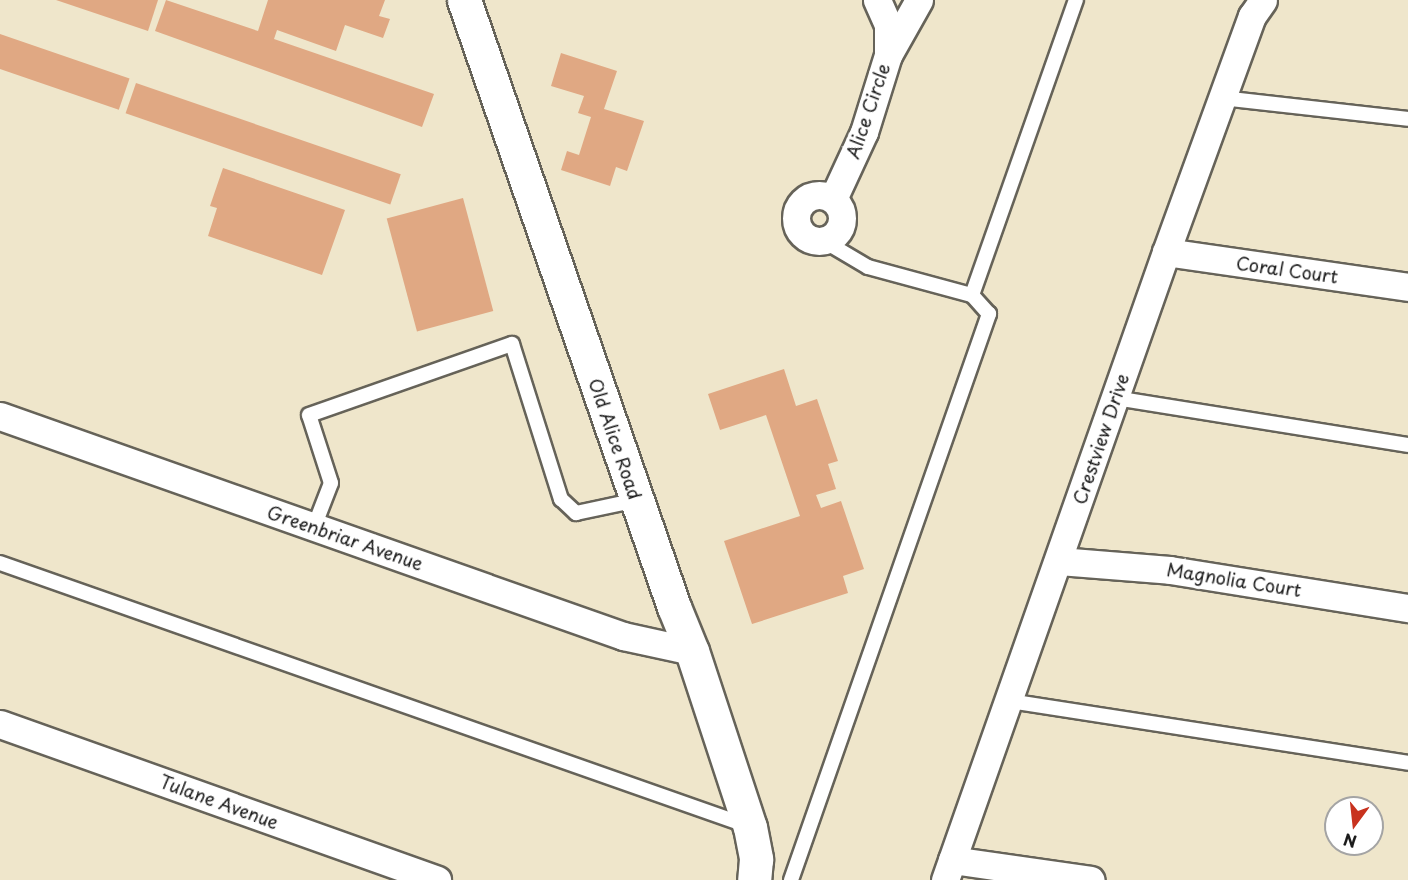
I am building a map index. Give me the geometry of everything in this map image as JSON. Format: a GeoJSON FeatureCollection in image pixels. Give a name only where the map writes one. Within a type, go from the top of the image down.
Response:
{"type":"FeatureCollection","features":[{"type":"Feature","properties":{"kind":"street","name":"Old Alice Road"},"geometry":{"type":"LineString","coordinates":[[464,0],[637,500],[692,651],[750,827],[756,859],[754,880]]}},
{"type":"Feature","properties":{"kind":"street","name":"Alice Circle"},"geometry":{"type":"LineString","coordinates":[[877,0],[888,25],[888,55]]}},
{"type":"Feature","properties":{"kind":"street","name":"Alice Circle"},"geometry":{"type":"LineString","coordinates":[[833,199],[864,132],[888,55],[919,0]]}},
{"type":"Feature","properties":{"kind":"street","name":"Crestview Drive"},"geometry":{"type":"LineString","coordinates":[[949,870],[1166,252],[1252,16],[1263,0]]}},
{"type":"Feature","properties":{"kind":"street"},"geometry":{"type":"LineString","coordinates":[[820,194],[833,199],[841,210],[842,223],[836,234],[824,241],[811,240],[800,232],[795,219],[798,206],[807,197],[820,194]]}},
{"type":"Feature","properties":{"kind":"street","name":"Coral Court"},"geometry":{"type":"LineString","coordinates":[[1166,252],[1408,287]]}},
{"type":"Feature","properties":{"kind":"street","name":"Greenbriar Avenue"},"geometry":{"type":"LineString","coordinates":[[0,416],[623,636],[692,651]]}},
{"type":"Feature","properties":{"kind":"street","name":"Magnolia Court"},"geometry":{"type":"LineString","coordinates":[[1059,561],[1170,570],[1408,609]]}},
{"type":"Feature","properties":{"kind":"street","name":"Tulane Avenue"},"geometry":{"type":"LineString","coordinates":[[0,724],[437,880]]}},
{"type":"Feature","properties":{"kind":"street"},"geometry":{"type":"LineString","coordinates":[[949,870],[1091,880]]}},
{"type":"Feature","properties":{"kind":"lane"},"geometry":{"type":"LineString","coordinates":[[972,295],[1076,0]]}},
{"type":"Feature","properties":{"kind":"lane"},"geometry":{"type":"LineString","coordinates":[[1222,98],[1408,119]]}},
{"type":"Feature","properties":{"kind":"lane"},"geometry":{"type":"LineString","coordinates":[[791,880],[989,314],[972,295],[868,267],[824,241]]}},
{"type":"Feature","properties":{"kind":"lane"},"geometry":{"type":"LineString","coordinates":[[314,527],[331,483],[309,414],[512,344],[561,499],[576,513],[637,500]]}},
{"type":"Feature","properties":{"kind":"lane"},"geometry":{"type":"LineString","coordinates":[[1115,398],[1408,445]]}},
{"type":"Feature","properties":{"kind":"lane"},"geometry":{"type":"LineString","coordinates":[[0,563],[750,827]]}},
{"type":"Feature","properties":{"kind":"lane"},"geometry":{"type":"LineString","coordinates":[[1009,701],[1408,763]]}},
{"type":"Feature","properties":{"kind":"building"},"geometry":{"type":"Polygon","coordinates":[[[56,0],[158,0],[148,31],[56,0]]]}},
{"type":"Feature","properties":{"kind":"building"},"geometry":{"type":"Polygon","coordinates":[[[166,0],[258,31],[268,0],[385,0],[379,16],[390,19],[383,38],[345,25],[336,51],[277,30],[274,39],[434,94],[422,127],[155,31],[166,0]]]}},
{"type":"Feature","properties":{"kind":"building"},"geometry":{"type":"Polygon","coordinates":[[[0,34],[130,79],[119,110],[0,69],[0,34]]]}},
{"type":"Feature","properties":{"kind":"building"},"geometry":{"type":"Polygon","coordinates":[[[561,53],[617,71],[604,109],[644,121],[627,171],[616,167],[610,186],[561,170],[567,151],[579,155],[591,117],[578,113],[584,96],[551,86],[561,53]]]}},
{"type":"Feature","properties":{"kind":"building"},"geometry":{"type":"Polygon","coordinates":[[[136,83],[401,174],[390,204],[126,113],[136,83]]]}},
{"type":"Feature","properties":{"kind":"building"},"geometry":{"type":"Polygon","coordinates":[[[223,168],[345,210],[322,275],[208,236],[217,208],[210,206],[223,168]]]}},
{"type":"Feature","properties":{"kind":"building"},"geometry":{"type":"Polygon","coordinates":[[[463,198],[493,311],[417,331],[387,218],[463,198]]]}},
{"type":"Feature","properties":{"kind":"building"},"geometry":{"type":"Polygon","coordinates":[[[784,369],[796,406],[817,399],[838,461],[828,464],[836,489],[816,495],[821,508],[841,501],[864,569],[843,576],[848,593],[752,624],[724,541],[800,516],[766,415],[720,430],[708,394],[784,369]]]}}]}
